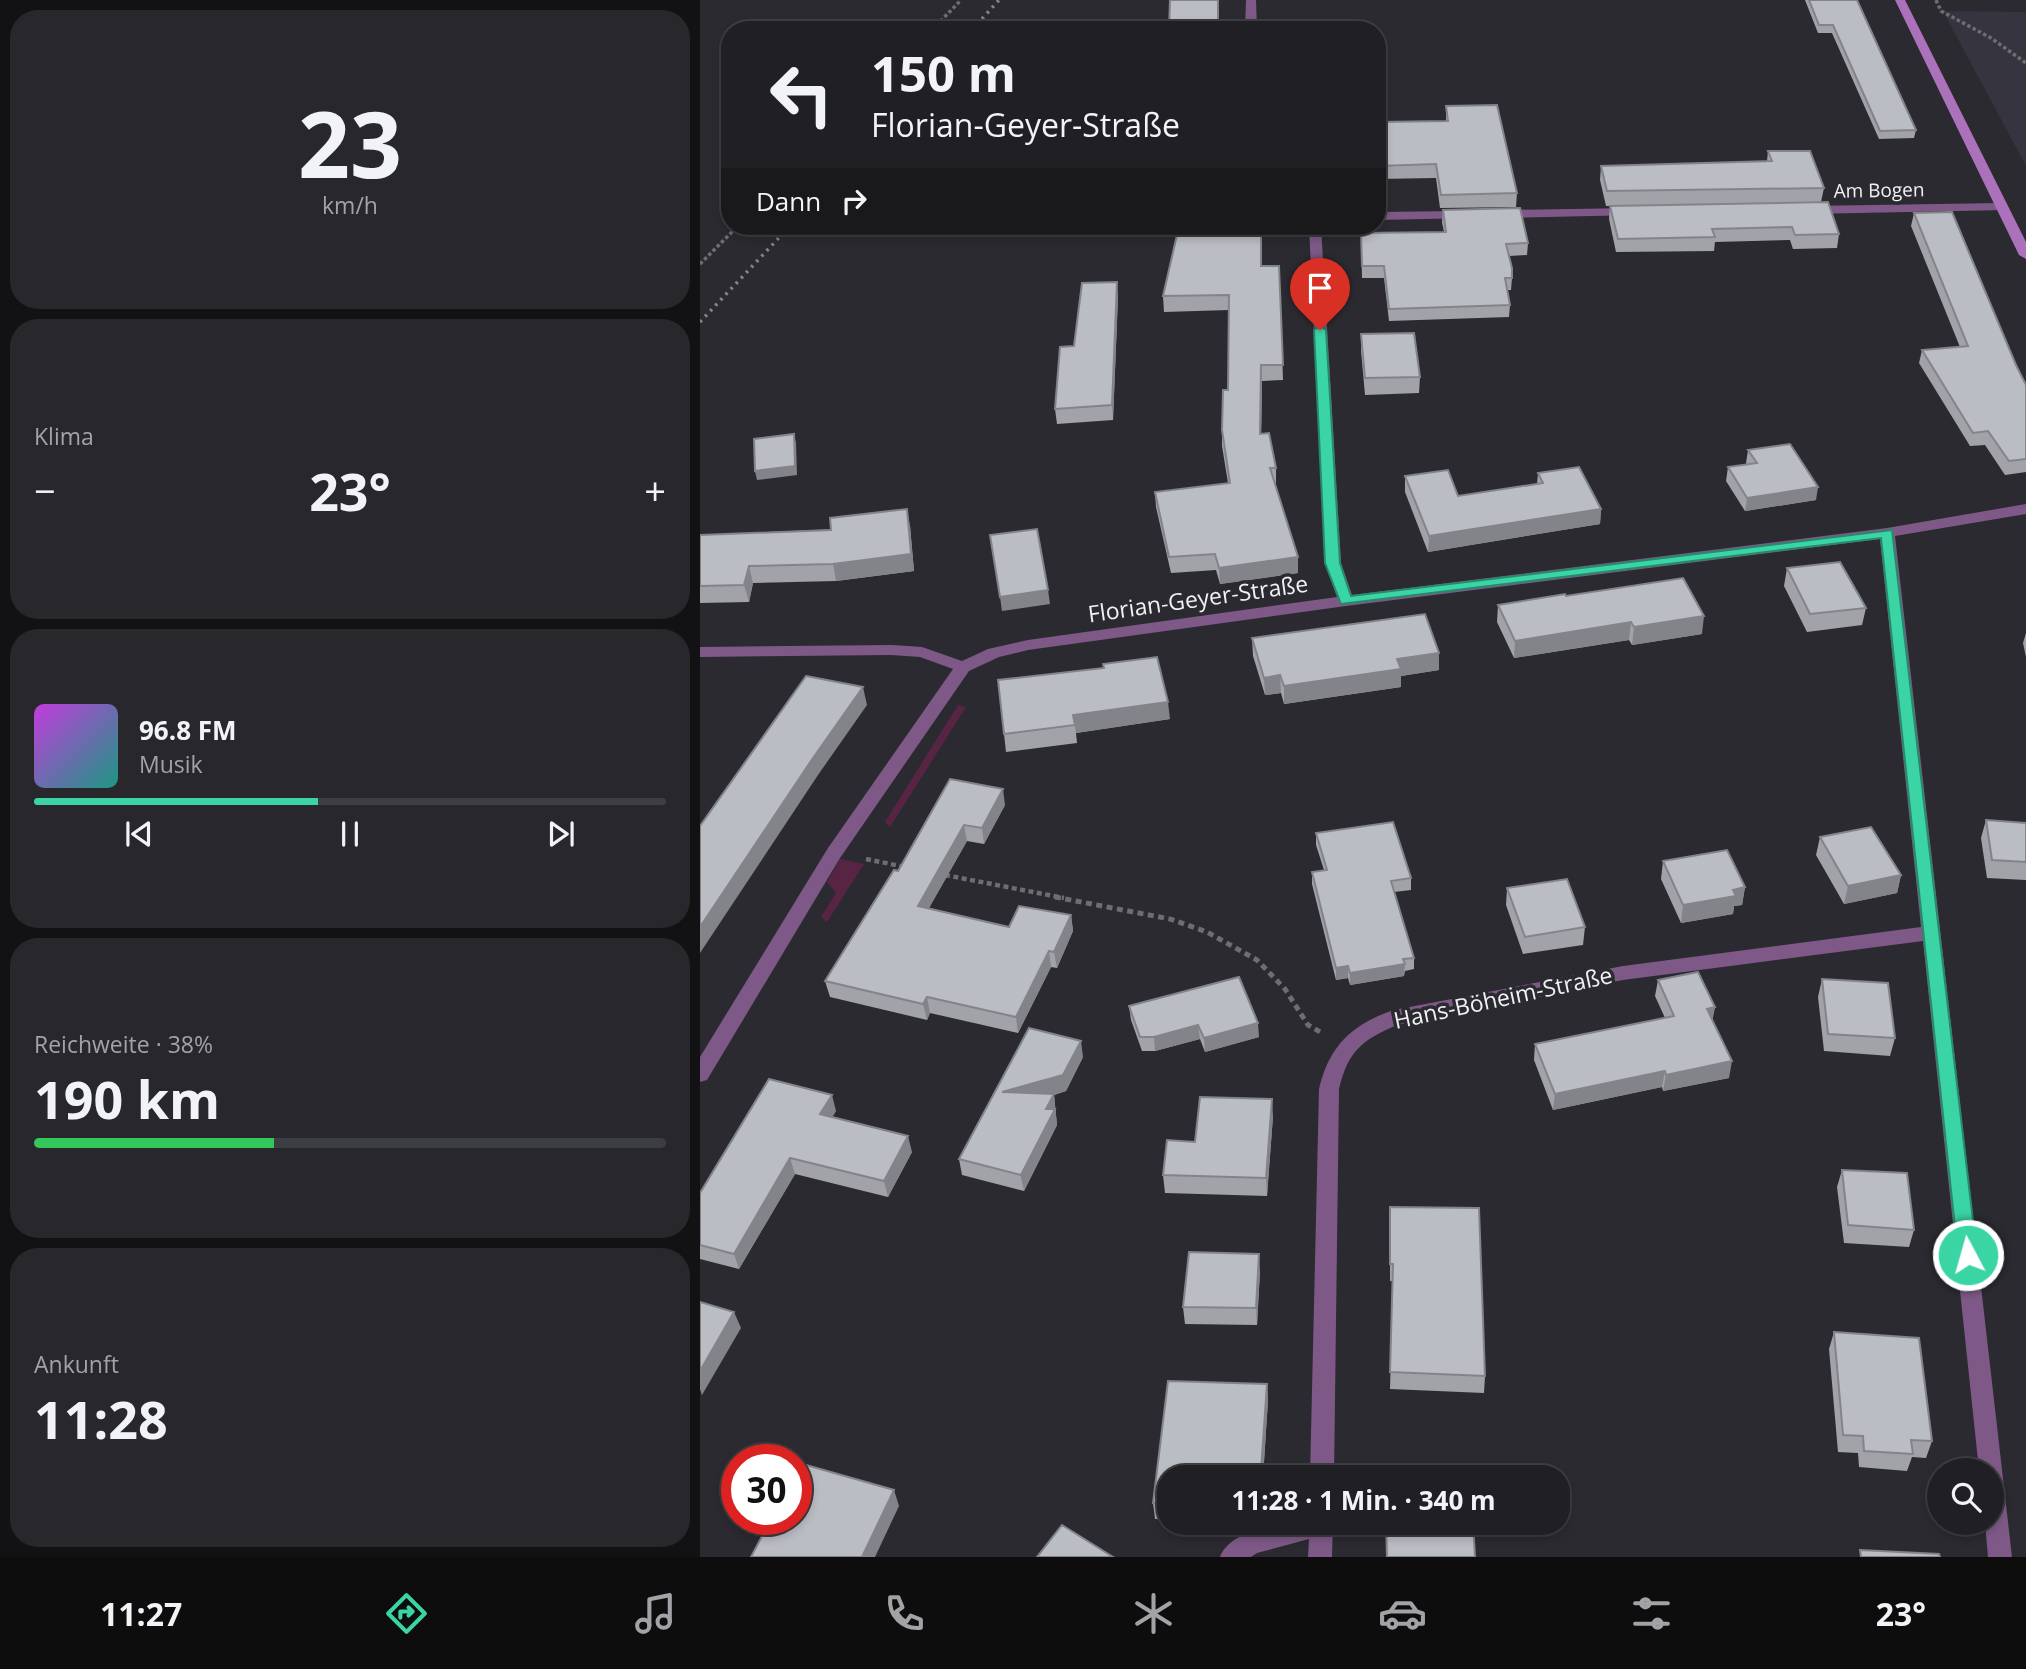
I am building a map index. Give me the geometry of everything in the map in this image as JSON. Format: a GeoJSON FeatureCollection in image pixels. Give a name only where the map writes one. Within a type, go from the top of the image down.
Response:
{"type":"FeatureCollection","features":[{"type":"Feature","properties":{"kind":"main road"},"geometry":{"type":"LineString","coordinates":[[1900,0],[2026,255]]}},
{"type":"Feature","properties":{"kind":"street"},"geometry":{"type":"LineString","coordinates":[[1251,0],[1251,21]]}},
{"type":"Feature","properties":{"kind":"street","name":"Am Bogen"},"geometry":{"type":"LineString","coordinates":[[1794,210],[2003,207]]}},
{"type":"Feature","properties":{"kind":"street"},"geometry":{"type":"LineString","coordinates":[[1386,216],[1641,212]]}},
{"type":"Feature","properties":{"kind":"street"},"geometry":{"type":"LineString","coordinates":[[1315,235],[1332,563],[1346,601]]}},
{"type":"Feature","properties":{"kind":"street","name":"Florian-Geyer-Straße"},"geometry":{"type":"LineString","coordinates":[[963,667],[994,653],[1028,645],[1346,601],[1887,533],[2026,509]]}},
{"type":"Feature","properties":{"kind":"street"},"geometry":{"type":"LineString","coordinates":[[1887,533],[1990,1458]]}},
{"type":"Feature","properties":{"kind":"street"},"geometry":{"type":"LineString","coordinates":[[700,652],[892,650],[922,652],[963,667],[834,853],[700,1074]]}},
{"type":"Feature","properties":{"kind":"street","name":"Hans-Böheim-Straße"},"geometry":{"type":"LineString","coordinates":[[1322,1465],[1329,1089],[1334,1065],[1360,1032],[1394,1018],[1623,974],[1933,933]]}},
{"type":"Feature","properties":{"kind":"street"},"geometry":{"type":"LineString","coordinates":[[1232,1557],[1251,1543],[1279,1535]]}},
{"type":"Feature","properties":{"kind":"street"},"geometry":{"type":"LineString","coordinates":[[1320,1557],[1321,1535]]}},
{"type":"Feature","properties":{"kind":"street"},"geometry":{"type":"LineString","coordinates":[[1998,1535],[2000,1557]]}},
{"type":"Feature","properties":{"kind":"path"},"geometry":{"type":"LineString","coordinates":[[941,21],[961,0]]}},
{"type":"Feature","properties":{"kind":"path"},"geometry":{"type":"LineString","coordinates":[[1936,0],[1941,11],[1991,38],[2026,63]]}},
{"type":"Feature","properties":{"kind":"path"},"geometry":{"type":"LineString","coordinates":[[700,264],[729,235]]}},
{"type":"Feature","properties":{"kind":"path"},"geometry":{"type":"LineString","coordinates":[[834,853],[915,869]]}},
{"type":"Feature","properties":{"kind":"path"},"geometry":{"type":"LineString","coordinates":[[942,874],[1170,919],[1207,932],[1258,960],[1285,989],[1308,1025],[1345,1048]]}},
{"type":"Feature","properties":{"kind":"shaded area"},"geometry":{"type":"Polygon","coordinates":[[[1943,11],[2026,12],[2026,166],[1943,11]]]}},
{"type":"Feature","properties":{"kind":"shaded area"},"geometry":{"type":"Polygon","coordinates":[[[958,705],[966,707],[890,827],[885,822],[958,705]]]}},
{"type":"Feature","properties":{"kind":"shaded area"},"geometry":{"type":"Polygon","coordinates":[[[840,859],[864,864],[827,922],[821,917],[836,893],[827,882],[840,859]]]}},
{"type":"Feature","properties":{"kind":"building"},"geometry":{"type":"Polygon","coordinates":[[[1170,0],[1218,0],[1218,21],[1169,21],[1170,0]]]}},
{"type":"Feature","properties":{"kind":"building"},"geometry":{"type":"Polygon","coordinates":[[[1809,0],[1857,0],[1916,130],[1880,131],[1833,25],[1819,25],[1809,0]]]}},
{"type":"Feature","properties":{"kind":"building"},"geometry":{"type":"Polygon","coordinates":[[[1497,105],[1517,193],[1441,195],[1436,164],[1386,166],[1386,122],[1448,121],[1446,106],[1497,105]]]}},
{"type":"Feature","properties":{"kind":"building"},"geometry":{"type":"Polygon","coordinates":[[[1768,151],[1810,151],[1824,188],[1607,191],[1601,166],[1772,161],[1768,151]]]}},
{"type":"Feature","properties":{"kind":"building"},"geometry":{"type":"Polygon","coordinates":[[[1828,202],[1839,234],[1795,235],[1792,227],[1712,229],[1715,237],[1618,239],[1610,206],[1828,202]]]}},
{"type":"Feature","properties":{"kind":"building"},"geometry":{"type":"Polygon","coordinates":[[[1520,208],[1528,243],[1506,244],[1512,268],[1512,278],[1505,278],[1510,305],[1389,309],[1384,266],[1362,266],[1361,235],[1446,232],[1443,210],[1520,208]]]}},
{"type":"Feature","properties":{"kind":"building"},"geometry":{"type":"Polygon","coordinates":[[[1952,212],[2026,385],[2026,459],[2009,461],[1988,431],[1973,433],[1922,350],[1968,346],[1914,213],[1952,212]]]}},
{"type":"Feature","properties":{"kind":"building"},"geometry":{"type":"Polygon","coordinates":[[[1177,235],[1261,235],[1261,266],[1279,266],[1283,365],[1261,365],[1260,434],[1269,433],[1276,468],[1270,468],[1298,557],[1219,568],[1215,554],[1169,557],[1155,492],[1230,483],[1222,430],[1223,390],[1228,390],[1229,295],[1163,296],[1177,235]]]}},
{"type":"Feature","properties":{"kind":"building"},"geometry":{"type":"Polygon","coordinates":[[[1117,282],[1112,405],[1055,409],[1060,347],[1074,346],[1082,283],[1117,282]]]}},
{"type":"Feature","properties":{"kind":"building"},"geometry":{"type":"Polygon","coordinates":[[[1414,333],[1420,377],[1365,378],[1361,334],[1414,333]]]}},
{"type":"Feature","properties":{"kind":"building"},"geometry":{"type":"Polygon","coordinates":[[[794,434],[795,466],[755,471],[754,439],[794,434]]]}},
{"type":"Feature","properties":{"kind":"building"},"geometry":{"type":"Polygon","coordinates":[[[1790,444],[1818,487],[1747,498],[1728,467],[1757,463],[1748,450],[1790,444]]]}},
{"type":"Feature","properties":{"kind":"building"},"geometry":{"type":"Polygon","coordinates":[[[1579,467],[1601,509],[1429,536],[1405,476],[1448,470],[1458,496],[1543,483],[1538,473],[1579,467]]]}},
{"type":"Feature","properties":{"kind":"building"},"geometry":{"type":"Polygon","coordinates":[[[907,509],[911,554],[833,564],[749,566],[744,585],[700,586],[700,535],[831,530],[830,518],[907,509]]]}},
{"type":"Feature","properties":{"kind":"building"},"geometry":{"type":"Polygon","coordinates":[[[1037,529],[1048,590],[1000,597],[990,535],[1037,529]]]}},
{"type":"Feature","properties":{"kind":"building"},"geometry":{"type":"Polygon","coordinates":[[[1840,562],[1866,608],[1810,614],[1787,568],[1840,562]]]}},
{"type":"Feature","properties":{"kind":"building"},"geometry":{"type":"Polygon","coordinates":[[[1683,578],[1704,616],[1634,627],[1631,622],[1515,641],[1498,605],[1565,594],[1566,596],[1683,578]]]}},
{"type":"Feature","properties":{"kind":"building"},"geometry":{"type":"Polygon","coordinates":[[[1425,614],[1439,653],[1397,659],[1401,669],[1284,686],[1280,675],[1264,678],[1252,638],[1425,614]]]}},
{"type":"Feature","properties":{"kind":"building"},"geometry":{"type":"Polygon","coordinates":[[[1157,657],[1168,702],[1073,715],[1075,725],[1004,734],[998,680],[1104,668],[1103,664],[1157,657]]]}},
{"type":"Feature","properties":{"kind":"building"},"geometry":{"type":"Polygon","coordinates":[[[806,676],[863,687],[700,927],[700,826],[806,676]]]}},
{"type":"Feature","properties":{"kind":"building"},"geometry":{"type":"Polygon","coordinates":[[[950,779],[1003,789],[982,828],[964,825],[918,906],[1009,927],[1019,906],[1071,915],[1054,952],[1049,951],[1016,1017],[927,997],[923,1004],[825,981],[894,870],[898,871],[950,779]]]}},
{"type":"Feature","properties":{"kind":"building"},"geometry":{"type":"Polygon","coordinates":[[[1986,820],[2026,823],[2026,862],[1992,860],[1986,820]]]}},
{"type":"Feature","properties":{"kind":"building"},"geometry":{"type":"Polygon","coordinates":[[[1393,822],[1411,878],[1391,881],[1414,958],[1403,959],[1405,964],[1350,973],[1348,966],[1336,968],[1312,872],[1327,870],[1316,833],[1393,822]]]}},
{"type":"Feature","properties":{"kind":"building"},"geometry":{"type":"Polygon","coordinates":[[[1871,827],[1901,875],[1848,886],[1820,837],[1871,827]]]}},
{"type":"Feature","properties":{"kind":"building"},"geometry":{"type":"Polygon","coordinates":[[[1727,850],[1745,887],[1733,890],[1736,896],[1683,905],[1663,861],[1727,850]]]}},
{"type":"Feature","properties":{"kind":"building"},"geometry":{"type":"Polygon","coordinates":[[[1567,879],[1585,927],[1525,937],[1507,888],[1567,879]]]}},
{"type":"Feature","properties":{"kind":"building"},"geometry":{"type":"Polygon","coordinates":[[[1698,972],[1715,1007],[1707,1009],[1732,1061],[1666,1075],[1665,1071],[1555,1094],[1535,1044],[1674,1016],[1658,980],[1698,972]]]}},
{"type":"Feature","properties":{"kind":"building"},"geometry":{"type":"Polygon","coordinates":[[[1239,977],[1258,1023],[1204,1038],[1198,1025],[1154,1037],[1140,1037],[1129,1006],[1239,977]]]}},
{"type":"Feature","properties":{"kind":"building"},"geometry":{"type":"Polygon","coordinates":[[[1822,979],[1888,983],[1895,1038],[1828,1034],[1822,979]]]}},
{"type":"Feature","properties":{"kind":"building"},"geometry":{"type":"Polygon","coordinates":[[[1029,1028],[1081,1041],[1063,1075],[1002,1092],[1054,1094],[1046,1109],[1055,1109],[1021,1175],[959,1159],[1029,1028]]]}},
{"type":"Feature","properties":{"kind":"building"},"geometry":{"type":"Polygon","coordinates":[[[769,1079],[832,1095],[820,1114],[908,1136],[884,1181],[790,1158],[734,1254],[700,1245],[700,1193],[769,1079]]]}},
{"type":"Feature","properties":{"kind":"building"},"geometry":{"type":"Polygon","coordinates":[[[1200,1097],[1272,1099],[1266,1178],[1163,1175],[1167,1140],[1195,1142],[1200,1097]]]}},
{"type":"Feature","properties":{"kind":"building"},"geometry":{"type":"Polygon","coordinates":[[[1842,1170],[1907,1173],[1914,1230],[1848,1225],[1842,1170]]]}},
{"type":"Feature","properties":{"kind":"building"},"geometry":{"type":"Polygon","coordinates":[[[1390,1207],[1479,1208],[1485,1376],[1390,1372],[1393,1264],[1390,1264],[1390,1207]]]}},
{"type":"Feature","properties":{"kind":"building"},"geometry":{"type":"Polygon","coordinates":[[[1189,1252],[1259,1254],[1256,1308],[1183,1307],[1189,1252]]]}},
{"type":"Feature","properties":{"kind":"building"},"geometry":{"type":"Polygon","coordinates":[[[700,1302],[734,1312],[700,1371],[700,1302]]]}},
{"type":"Feature","properties":{"kind":"building"},"geometry":{"type":"Polygon","coordinates":[[[1834,1332],[1919,1338],[1932,1441],[1911,1440],[1913,1454],[1864,1451],[1863,1436],[1843,1435],[1834,1332]]]}},
{"type":"Feature","properties":{"kind":"building"},"geometry":{"type":"Polygon","coordinates":[[[1168,1381],[1267,1384],[1261,1465],[1158,1465],[1168,1381]]]}},
{"type":"Feature","properties":{"kind":"building"},"geometry":{"type":"Polygon","coordinates":[[[812,1467],[894,1490],[862,1557],[751,1557],[763,1535],[812,1535],[812,1467]]]}},
{"type":"Feature","properties":{"kind":"building"},"geometry":{"type":"Polygon","coordinates":[[[1157,1470],[1157,1503],[1153,1503],[1157,1470]]]}},
{"type":"Feature","properties":{"kind":"building"},"geometry":{"type":"Polygon","coordinates":[[[1062,1525],[1113,1557],[1037,1557],[1062,1525]]]}},
{"type":"Feature","properties":{"kind":"building"},"geometry":{"type":"Polygon","coordinates":[[[1386,1535],[1474,1535],[1475,1557],[1387,1557],[1386,1535]]]}},
{"type":"Feature","properties":{"kind":"building"},"geometry":{"type":"Polygon","coordinates":[[[1860,1550],[1939,1554],[1940,1557],[1861,1557],[1860,1550]]]}},
{"type":"Feature","properties":{"kind":"railway"},"geometry":{"type":"LineString","coordinates":[[980,21],[999,0]]}},
{"type":"Feature","properties":{"kind":"railway"},"geometry":{"type":"LineString","coordinates":[[700,322],[782,235]]}},
{"type":"Feature","properties":{"kind":"route"},"geometry":{"type":"LineString","coordinates":[[1320,330],[1332,563],[1346,601],[1887,533],[1968,1255]]}}]}
